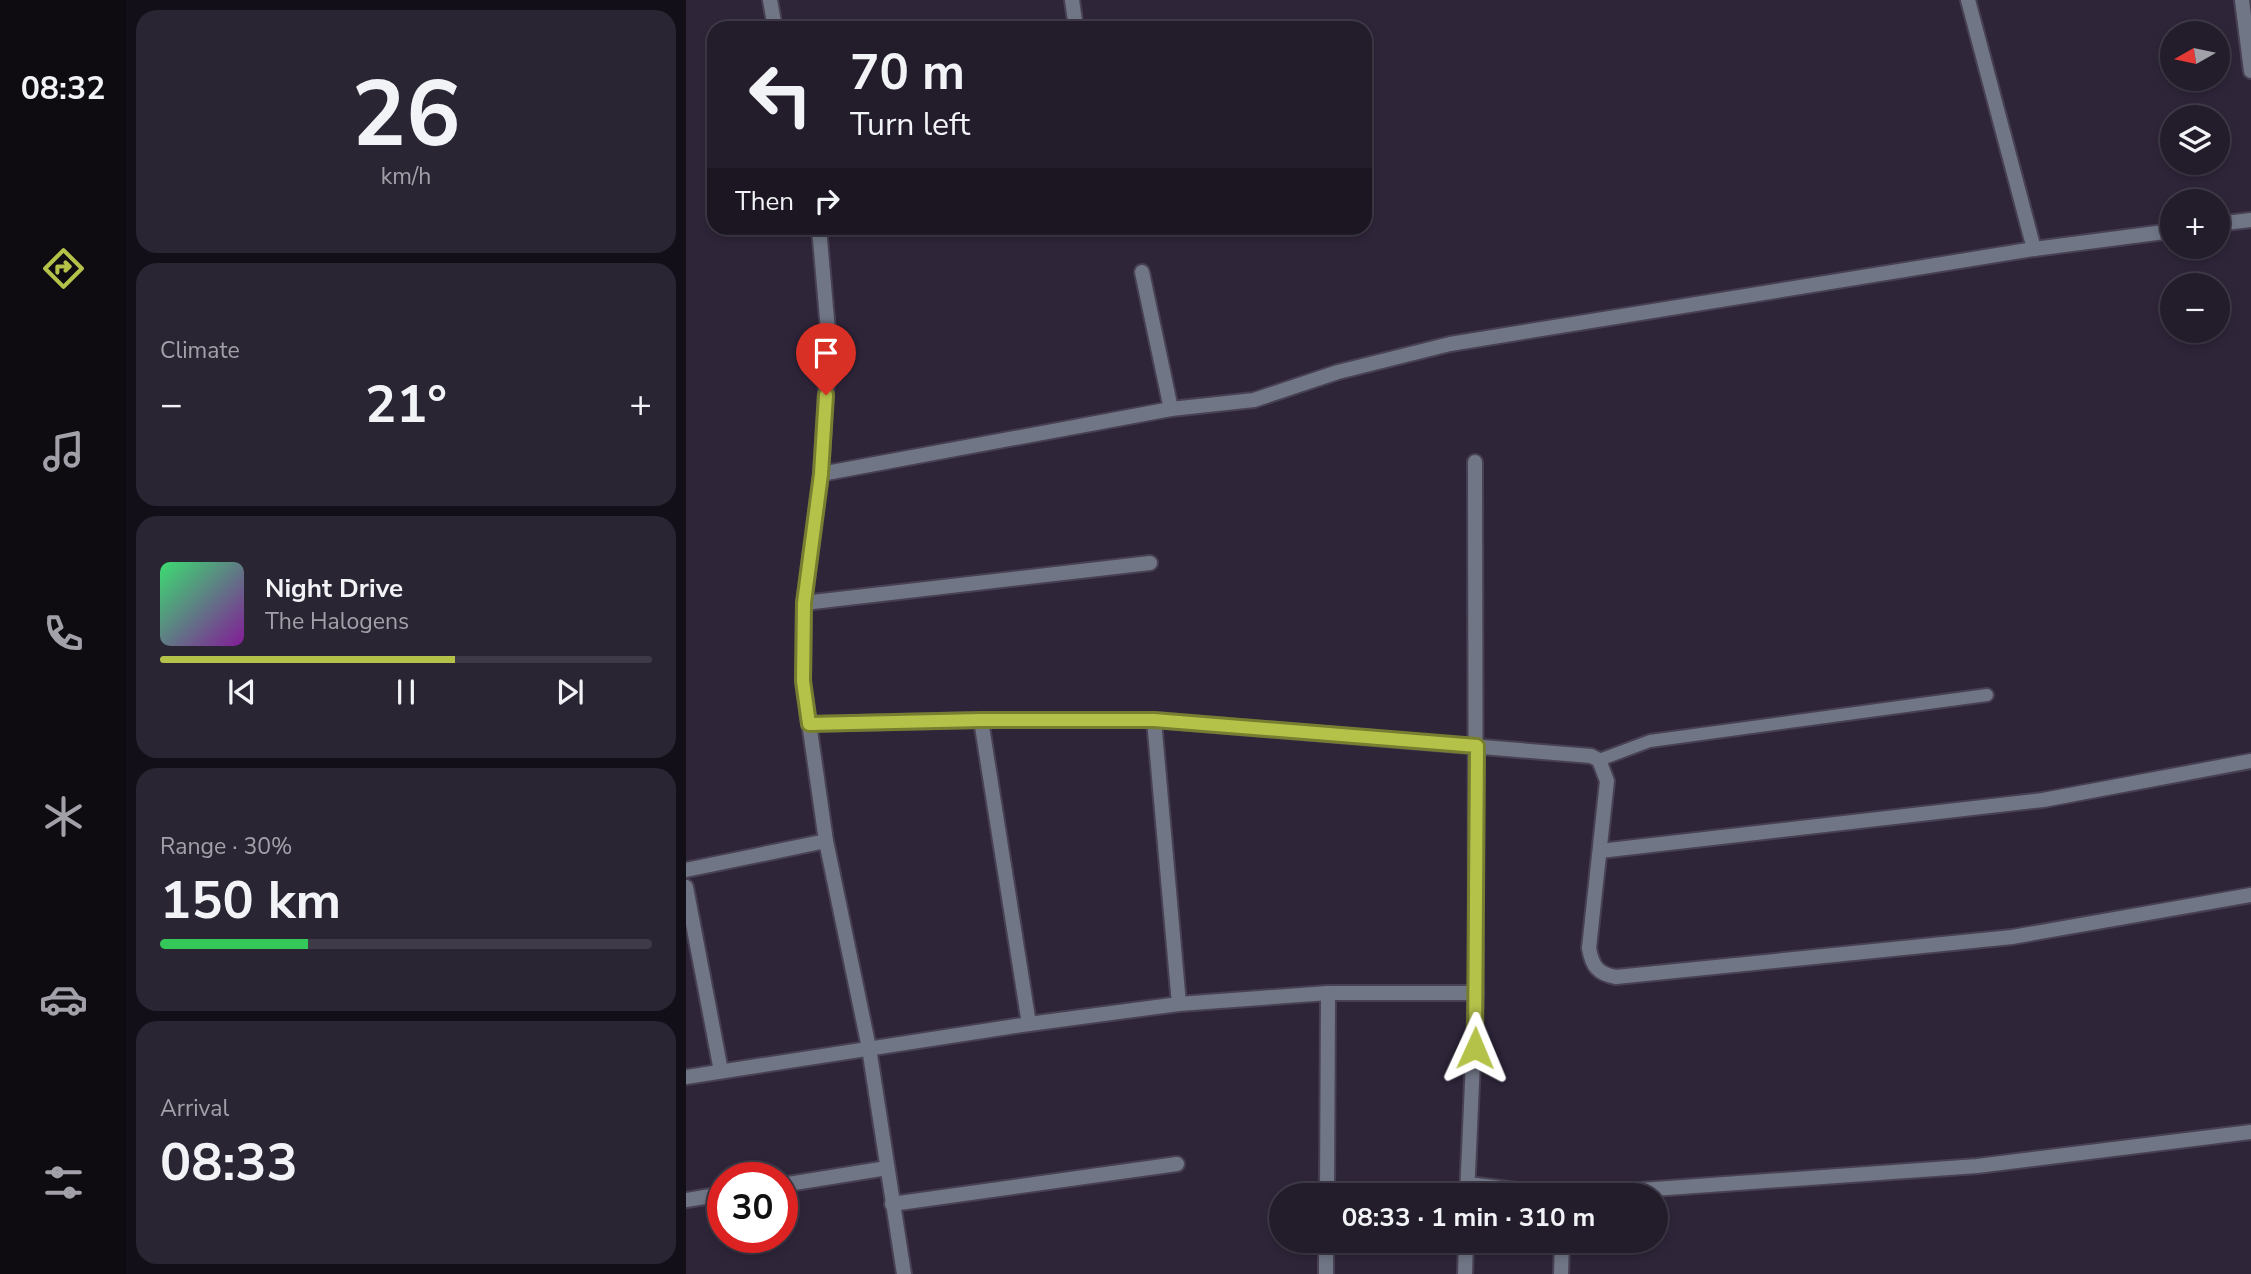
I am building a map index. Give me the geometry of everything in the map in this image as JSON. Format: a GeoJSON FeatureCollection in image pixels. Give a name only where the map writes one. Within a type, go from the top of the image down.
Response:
{"type":"FeatureCollection","features":[{"type":"Feature","properties":{"kind":"street"},"geometry":{"type":"LineString","coordinates":[[770,0],[774,21]]}},
{"type":"Feature","properties":{"kind":"street"},"geometry":{"type":"LineString","coordinates":[[1072,0],[1075,21]]}},
{"type":"Feature","properties":{"kind":"street"},"geometry":{"type":"LineString","coordinates":[[1968,0],[2034,249]]}},
{"type":"Feature","properties":{"kind":"street"},"geometry":{"type":"LineString","coordinates":[[2242,0],[2251,71]]}},
{"type":"Feature","properties":{"kind":"street"},"geometry":{"type":"LineString","coordinates":[[2230,223],[2251,220]]}},
{"type":"Feature","properties":{"kind":"street"},"geometry":{"type":"LineString","coordinates":[[821,474],[1171,409],[1254,400],[1338,372],[1450,344],[2034,249],[2160,233]]}},
{"type":"Feature","properties":{"kind":"street"},"geometry":{"type":"LineString","coordinates":[[820,235],[830,342],[821,474],[804,603],[803,681],[825,841],[869,1048],[904,1274]]}},
{"type":"Feature","properties":{"kind":"street"},"geometry":{"type":"LineString","coordinates":[[1142,272],[1171,409]]}},
{"type":"Feature","properties":{"kind":"street"},"geometry":{"type":"LineString","coordinates":[[1468,1183],[1476,993],[1475,462]]}},
{"type":"Feature","properties":{"kind":"street"},"geometry":{"type":"LineString","coordinates":[[804,603],[1150,563]]}},
{"type":"Feature","properties":{"kind":"street"},"geometry":{"type":"LineString","coordinates":[[981,720],[1029,1024]]}},
{"type":"Feature","properties":{"kind":"street"},"geometry":{"type":"LineString","coordinates":[[1154,720],[1179,1004]]}},
{"type":"Feature","properties":{"kind":"street"},"geometry":{"type":"LineString","coordinates":[[809,724],[1154,720],[1591,757],[1598,760],[1607,781],[1589,948],[1596,970],[1616,977],[2012,937],[2251,895]]}},
{"type":"Feature","properties":{"kind":"street"},"geometry":{"type":"LineString","coordinates":[[1600,851],[2043,800],[2251,761]]}},
{"type":"Feature","properties":{"kind":"street"},"geometry":{"type":"LineString","coordinates":[[686,870],[825,841]]}},
{"type":"Feature","properties":{"kind":"street"},"geometry":{"type":"LineString","coordinates":[[686,887],[721,1071]]}},
{"type":"Feature","properties":{"kind":"street"},"geometry":{"type":"LineString","coordinates":[[686,1077],[1029,1024],[1179,1004],[1328,993],[1476,993]]}},
{"type":"Feature","properties":{"kind":"street"},"geometry":{"type":"LineString","coordinates":[[1327,1183],[1328,993]]}},
{"type":"Feature","properties":{"kind":"street"},"geometry":{"type":"LineString","coordinates":[[1668,1188],[1977,1166],[2251,1132]]}},
{"type":"Feature","properties":{"kind":"street"},"geometry":{"type":"LineString","coordinates":[[892,1204],[1177,1164]]}},
{"type":"Feature","properties":{"kind":"street"},"geometry":{"type":"LineString","coordinates":[[798,1182],[887,1168]]}},
{"type":"Feature","properties":{"kind":"street"},"geometry":{"type":"LineString","coordinates":[[686,1200],[707,1197]]}},
{"type":"Feature","properties":{"kind":"street"},"geometry":{"type":"LineString","coordinates":[[1326,1253],[1326,1274]]}},
{"type":"Feature","properties":{"kind":"street"},"geometry":{"type":"LineString","coordinates":[[1465,1274],[1466,1253]]}},
{"type":"Feature","properties":{"kind":"street"},"geometry":{"type":"LineString","coordinates":[[1561,1274],[1562,1253]]}},
{"type":"Feature","properties":{"kind":"lane"},"geometry":{"type":"LineString","coordinates":[[1598,760],[1650,741],[1987,695]]}},
{"type":"Feature","properties":{"kind":"route"},"geometry":{"type":"LineString","coordinates":[[826,395],[821,474],[804,603],[803,681],[809,724],[1154,720],[1477,746],[1475,1048]]}}]}
